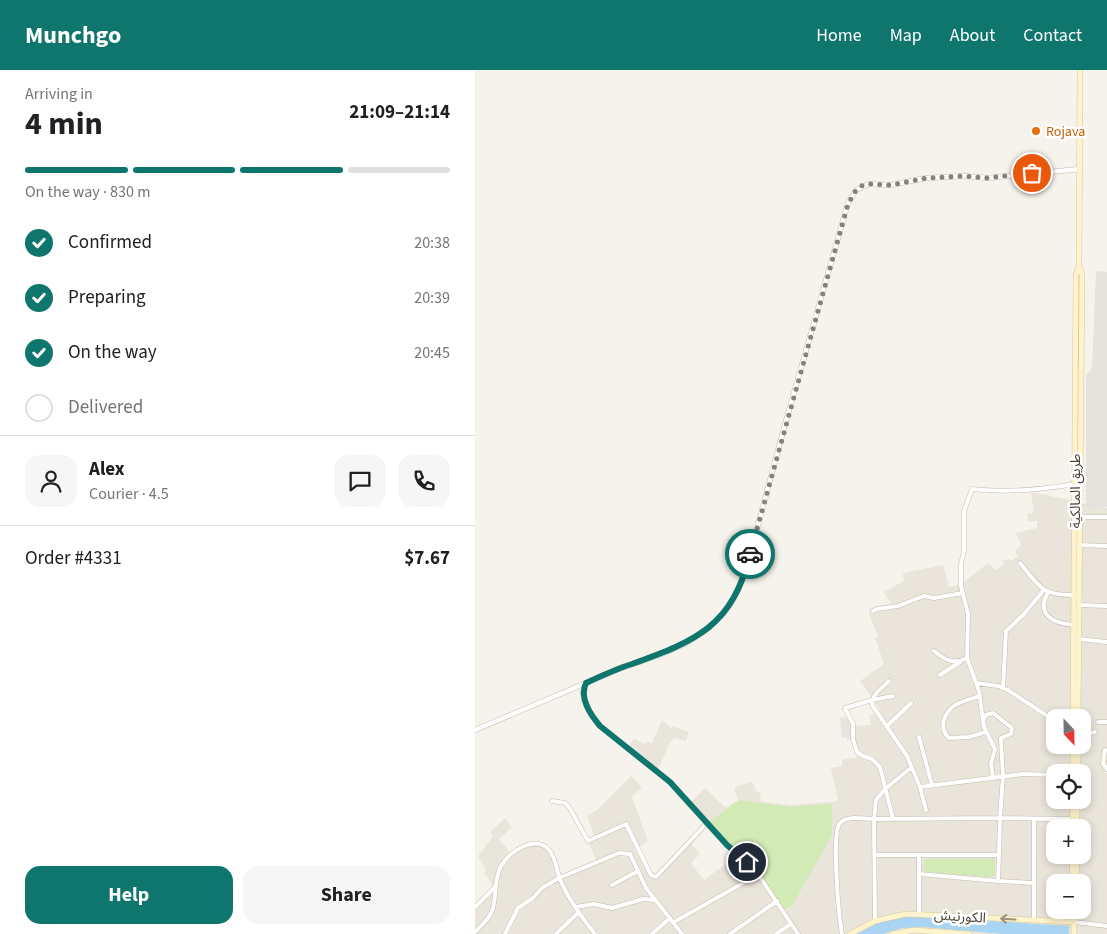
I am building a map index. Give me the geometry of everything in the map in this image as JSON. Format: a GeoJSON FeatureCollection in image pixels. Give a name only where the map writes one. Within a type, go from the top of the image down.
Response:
{"type":"FeatureCollection","features":[{"type":"Feature","properties":{"kind":"main road","name":"طريق المالكية"},"geometry":{"type":"LineString","coordinates":[[1074,709],[1079,639],[1077,562],[1079,545],[1075,484],[1082,275],[1079,265],[1080,70]]}},
{"type":"Feature","properties":{"kind":"main road","name":"طريق المالكية"},"geometry":{"type":"LineString","coordinates":[[1078,381],[1078,521],[1074,625],[1078,709]]}},
{"type":"Feature","properties":{"kind":"main road"},"geometry":{"type":"LineString","coordinates":[[1074,809],[1075,819]]}},
{"type":"Feature","properties":{"kind":"main road"},"geometry":{"type":"LineString","coordinates":[[1075,819],[1076,809]]}},
{"type":"Feature","properties":{"kind":"main road","name":"الكورنيش"},"geometry":{"type":"LineString","coordinates":[[850,934],[875,920],[898,914],[919,913],[1074,922]]}},
{"type":"Feature","properties":{"kind":"main road"},"geometry":{"type":"LineString","coordinates":[[1074,919],[1074,934]]}},
{"type":"Feature","properties":{"kind":"main road","name":"الكورنيش"},"geometry":{"type":"LineString","coordinates":[[892,934],[914,930],[969,934]]}},
{"type":"Feature","properties":{"kind":"street"},"geometry":{"type":"LineString","coordinates":[[475,730],[623,667],[665,653],[697,637],[716,621],[735,595],[746,570],[784,428],[848,204],[856,190],[863,185],[891,185],[926,178],[964,176],[988,178],[1080,169]]}},
{"type":"Feature","properties":{"kind":"street"},"geometry":{"type":"LineString","coordinates":[[993,778],[991,763],[995,749],[986,732],[976,683],[967,658],[968,614],[963,593],[961,564],[964,551],[963,517],[966,504],[972,489],[1015,491],[1047,489],[1075,484]]}},
{"type":"Feature","properties":{"kind":"street"},"geometry":{"type":"LineString","coordinates":[[1078,521],[1107,517]]}},
{"type":"Feature","properties":{"kind":"street"},"geometry":{"type":"LineString","coordinates":[[1079,545],[1107,546]]}},
{"type":"Feature","properties":{"kind":"street"},"geometry":{"type":"LineString","coordinates":[[1020,563],[1046,591],[1061,595],[1075,595]]}},
{"type":"Feature","properties":{"kind":"street"},"geometry":{"type":"LineString","coordinates":[[1046,591],[1045,610],[1056,622],[1074,625]]}},
{"type":"Feature","properties":{"kind":"street"},"geometry":{"type":"LineString","coordinates":[[1003,688],[1006,631],[1046,591]]}},
{"type":"Feature","properties":{"kind":"street"},"geometry":{"type":"LineString","coordinates":[[873,611],[898,606],[924,596],[934,598],[963,593]]}},
{"type":"Feature","properties":{"kind":"street"},"geometry":{"type":"LineString","coordinates":[[1079,605],[1107,606]]}},
{"type":"Feature","properties":{"kind":"street"},"geometry":{"type":"LineString","coordinates":[[1079,639],[1107,642]]}},
{"type":"Feature","properties":{"kind":"street"},"geometry":{"type":"LineString","coordinates":[[934,651],[948,660],[961,661]]}},
{"type":"Feature","properties":{"kind":"street"},"geometry":{"type":"LineString","coordinates":[[941,675],[967,658]]}},
{"type":"Feature","properties":{"kind":"street"},"geometry":{"type":"LineString","coordinates":[[872,700],[889,681]]}},
{"type":"Feature","properties":{"kind":"street"},"geometry":{"type":"LineString","coordinates":[[586,683],[583,695],[592,716],[600,726],[670,782],[727,845],[751,865],[759,874],[798,934]]}},
{"type":"Feature","properties":{"kind":"street"},"geometry":{"type":"LineString","coordinates":[[976,683],[1003,688],[1046,715]]}},
{"type":"Feature","properties":{"kind":"street"},"geometry":{"type":"LineString","coordinates":[[893,696],[845,708],[853,724],[853,739],[856,749],[861,755],[872,759],[879,765],[893,819]]}},
{"type":"Feature","properties":{"kind":"street"},"geometry":{"type":"LineString","coordinates":[[979,696],[952,706],[946,712],[943,723],[945,735],[949,738],[969,737],[986,732]]}},
{"type":"Feature","properties":{"kind":"street"},"geometry":{"type":"LineString","coordinates":[[872,700],[874,708],[903,749],[912,767],[926,810]]}},
{"type":"Feature","properties":{"kind":"street"},"geometry":{"type":"LineString","coordinates":[[887,726],[911,704]]}},
{"type":"Feature","properties":{"kind":"street"},"geometry":{"type":"LineString","coordinates":[[983,720],[986,716],[993,713],[1012,728],[1011,734],[1001,738],[1003,776],[998,881]]}},
{"type":"Feature","properties":{"kind":"street"},"geometry":{"type":"LineString","coordinates":[[1098,722],[1107,722]]}},
{"type":"Feature","properties":{"kind":"street"},"geometry":{"type":"LineString","coordinates":[[1091,733],[1095,732]]}},
{"type":"Feature","properties":{"kind":"street"},"geometry":{"type":"LineString","coordinates":[[919,737],[932,786]]}},
{"type":"Feature","properties":{"kind":"street"},"geometry":{"type":"LineString","coordinates":[[1105,750],[1103,764],[1107,769]]}},
{"type":"Feature","properties":{"kind":"street"},"geometry":{"type":"LineString","coordinates":[[875,920],[873,809],[876,800],[885,789],[912,767]]}},
{"type":"Feature","properties":{"kind":"street"},"geometry":{"type":"LineString","coordinates":[[920,787],[1023,774],[1046,775]]}},
{"type":"Feature","properties":{"kind":"street"},"geometry":{"type":"LineString","coordinates":[[551,802],[565,803],[569,807],[588,841],[626,824],[651,875],[656,877],[707,823]]}},
{"type":"Feature","properties":{"kind":"street"},"geometry":{"type":"LineString","coordinates":[[842,934],[836,859],[838,827],[841,822],[848,819],[1046,819]]}},
{"type":"Feature","properties":{"kind":"street"},"geometry":{"type":"LineString","coordinates":[[1034,819],[1034,920]]}},
{"type":"Feature","properties":{"kind":"street"},"geometry":{"type":"LineString","coordinates":[[475,932],[493,911],[495,887],[503,864],[515,851],[530,845],[540,845],[549,850],[555,860],[559,878],[579,912],[595,934]]}},
{"type":"Feature","properties":{"kind":"street"},"geometry":{"type":"LineString","coordinates":[[506,934],[518,908],[533,898],[542,888],[559,878],[624,852],[630,854],[646,888],[683,934]]}},
{"type":"Feature","properties":{"kind":"street"},"geometry":{"type":"LineString","coordinates":[[875,855],[999,855]]}},
{"type":"Feature","properties":{"kind":"street"},"geometry":{"type":"LineString","coordinates":[[919,855],[919,913]]}},
{"type":"Feature","properties":{"kind":"street"},"geometry":{"type":"LineString","coordinates":[[612,885],[638,871]]}},
{"type":"Feature","properties":{"kind":"street"},"geometry":{"type":"LineString","coordinates":[[674,922],[759,874]]}},
{"type":"Feature","properties":{"kind":"street"},"geometry":{"type":"LineString","coordinates":[[919,874],[1034,883]]}},
{"type":"Feature","properties":{"kind":"street"},"geometry":{"type":"LineString","coordinates":[[475,907],[495,887]]}},
{"type":"Feature","properties":{"kind":"street"},"geometry":{"type":"LineString","coordinates":[[576,907],[594,904],[612,908],[643,899],[655,900]]}},
{"type":"Feature","properties":{"kind":"street"},"geometry":{"type":"LineString","coordinates":[[730,934],[777,901]]}},
{"type":"Feature","properties":{"kind":"street"},"geometry":{"type":"LineString","coordinates":[[556,934],[579,912]]}},
{"type":"Feature","properties":{"kind":"street"},"geometry":{"type":"LineString","coordinates":[[652,934],[670,918]]}},
{"type":"Feature","properties":{"kind":"street"},"geometry":{"type":"LineString","coordinates":[[1074,922],[1107,926]]}},
{"type":"Feature","properties":{"kind":"street"},"geometry":{"type":"LineString","coordinates":[[776,934],[791,924]]}},
{"type":"Feature","properties":{"kind":"street"},"geometry":{"type":"LineString","coordinates":[[739,928],[743,934]]}},
{"type":"Feature","properties":{"kind":"shaded area"},"geometry":{"type":"Polygon","coordinates":[[[1096,271],[1107,272],[1107,507],[1086,507],[1086,376],[1092,368],[1096,271]]]}},
{"type":"Feature","properties":{"kind":"shaded area"},"geometry":{"type":"Polygon","coordinates":[[[1031,492],[1107,508],[1107,934],[475,934],[475,904],[493,886],[484,872],[486,870],[478,856],[493,837],[490,832],[505,818],[512,827],[499,839],[512,855],[533,841],[545,845],[554,856],[561,876],[597,862],[588,841],[595,838],[587,816],[597,810],[631,776],[642,787],[632,797],[648,841],[639,847],[644,864],[657,875],[689,841],[700,854],[691,863],[704,880],[726,864],[728,866],[738,857],[689,804],[705,788],[726,808],[738,800],[734,788],[752,781],[756,791],[760,792],[761,802],[791,805],[838,801],[831,768],[842,766],[842,760],[857,757],[856,740],[847,740],[847,737],[842,738],[840,718],[851,717],[852,726],[871,725],[869,716],[881,711],[860,681],[884,664],[875,638],[878,636],[869,614],[870,609],[876,606],[891,604],[884,592],[904,581],[903,573],[943,565],[949,587],[961,584],[988,563],[995,570],[1004,564],[1003,560],[1010,559],[1011,561],[1018,556],[1015,551],[1021,545],[1016,533],[1037,528],[1037,521],[1028,521],[1027,514],[1034,512],[1031,492]]]}},
{"type":"Feature","properties":{"kind":"shaded area"},"geometry":{"type":"Polygon","coordinates":[[[662,720],[672,729],[673,726],[689,732],[686,741],[675,738],[670,742],[657,772],[628,747],[634,739],[645,744],[647,741],[652,743],[662,720]]]}},
{"type":"Feature","properties":{"kind":"green space"},"geometry":{"type":"Polygon","coordinates":[[[739,800],[791,807],[832,804],[832,835],[792,906],[784,909],[756,867],[728,845],[709,822],[739,800]]]}},
{"type":"Feature","properties":{"kind":"green space"},"geometry":{"type":"Polygon","coordinates":[[[926,859],[993,859],[995,861],[995,875],[991,877],[927,872],[924,871],[924,861],[926,859]]]}},
{"type":"Feature","properties":{"kind":"water"},"geometry":{"type":"Polygon","coordinates":[[[908,916],[1069,926],[1069,934],[1002,934],[923,927],[902,928],[883,934],[856,934],[882,921],[908,916]]]}},
{"type":"Feature","properties":{"kind":"way so far"},"geometry":{"type":"LineString","coordinates":[[750,554],[784,428],[848,204],[853,193],[863,185],[869,184],[891,185],[926,178],[964,176],[988,178],[1032,173]]}},
{"type":"Feature","properties":{"kind":"place","name":"Rojava"},"geometry":{"type":"Point","coordinates":[1036,131]}},
{"type":"Feature","properties":{"kind":"route"},"geometry":{"type":"LineString","coordinates":[[747,862],[727,845],[670,782],[600,726],[592,716],[584,700],[583,690],[586,683],[623,667],[665,653],[685,644],[704,632],[724,612],[735,595],[746,570],[750,554]]}}]}
